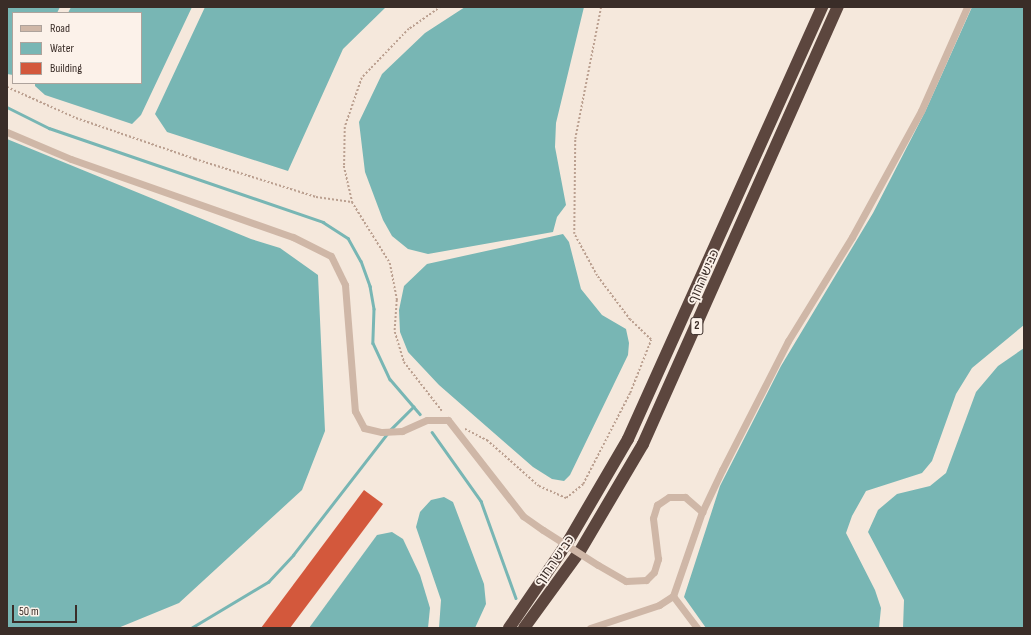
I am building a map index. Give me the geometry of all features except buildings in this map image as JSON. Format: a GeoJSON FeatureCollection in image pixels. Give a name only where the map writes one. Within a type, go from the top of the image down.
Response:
{"type":"FeatureCollection","features":[{"type":"Feature","properties":{"kind":"highway","name":"כביש החוף"},"geometry":{"type":"LineString","coordinates":[[509,628],[569,540],[628,439],[822,7]]}},
{"type":"Feature","properties":{"kind":"highway","name":"כביש החוף"},"geometry":{"type":"LineString","coordinates":[[524,628],[580,551],[643,444],[838,7]]}},
{"type":"Feature","properties":{"kind":"street"},"geometry":{"type":"LineString","coordinates":[[590,628],[659,605],[673,596],[702,512],[788,341],[852,237],[921,111],[967,7]]}},
{"type":"Feature","properties":{"kind":"street"},"geometry":{"type":"LineString","coordinates":[[7,132],[71,159],[293,237],[331,256],[345,285],[355,411],[364,428],[382,432],[402,431],[427,420],[448,420],[523,516],[598,565],[626,581],[646,580],[654,572],[658,559],[653,518],[657,505],[669,497],[685,497],[702,512]]}},
{"type":"Feature","properties":{"kind":"street"},"geometry":{"type":"LineString","coordinates":[[673,596],[696,628]]}},
{"type":"Feature","properties":{"kind":"path"},"geometry":{"type":"LineString","coordinates":[[441,7],[409,30],[362,78],[345,127],[344,166],[352,202],[390,263],[396,300],[395,332],[404,362],[448,420],[487,440],[539,486],[566,498],[583,484],[630,393],[651,340],[630,320],[597,276],[574,234],[575,139],[601,7]]}},
{"type":"Feature","properties":{"kind":"path"},"geometry":{"type":"LineString","coordinates":[[7,87],[76,118],[195,160],[316,197],[352,202]]}},
{"type":"Feature","properties":{"kind":"water"},"geometry":{"type":"Polygon","coordinates":[[[7,7],[60,7],[58,12],[12,12],[12,75],[7,74],[7,7]]]}},
{"type":"Feature","properties":{"kind":"water"},"geometry":{"type":"Polygon","coordinates":[[[71,7],[192,7],[141,115],[132,124],[45,95],[35,86],[35,84],[142,84],[142,12],[68,12],[71,7]]]}},
{"type":"Feature","properties":{"kind":"water"},"geometry":{"type":"Polygon","coordinates":[[[205,7],[386,7],[343,49],[288,171],[167,132],[155,114],[205,7]]]}},
{"type":"Feature","properties":{"kind":"water"},"geometry":{"type":"Polygon","coordinates":[[[465,7],[584,7],[556,123],[555,147],[566,205],[557,217],[553,232],[428,254],[408,249],[392,236],[383,220],[365,172],[359,122],[382,74],[425,33],[465,7]]]}},
{"type":"Feature","properties":{"kind":"water"},"geometry":{"type":"Polygon","coordinates":[[[972,7],[1024,7],[1024,325],[972,368],[956,394],[932,461],[922,473],[866,491],[852,516],[846,533],[875,590],[881,608],[879,628],[706,628],[684,597],[720,486],[781,366],[873,213],[925,112],[972,7]]]}},
{"type":"Feature","properties":{"kind":"water"},"geometry":{"type":"Polygon","coordinates":[[[7,139],[251,239],[280,248],[318,275],[325,431],[302,490],[179,603],[118,628],[7,628],[7,139]]]}},
{"type":"Feature","properties":{"kind":"water"},"geometry":{"type":"Polygon","coordinates":[[[563,234],[569,242],[581,289],[602,315],[626,329],[629,343],[628,355],[570,475],[564,481],[552,479],[533,467],[439,385],[408,352],[400,332],[399,310],[404,286],[427,264],[563,234]]]}},
{"type":"Feature","properties":{"kind":"water"},"geometry":{"type":"Polygon","coordinates":[[[1024,348],[1024,628],[903,628],[904,600],[868,532],[878,510],[897,494],[930,486],[946,473],[976,392],[998,366],[1024,348]]]}},
{"type":"Feature","properties":{"kind":"water"},"geometry":{"type":"Polygon","coordinates":[[[444,497],[453,502],[484,584],[486,604],[475,628],[439,628],[441,600],[416,527],[420,512],[431,500],[444,497]]]}},
{"type":"Feature","properties":{"kind":"water"},"geometry":{"type":"Polygon","coordinates":[[[392,532],[403,539],[420,575],[430,608],[428,628],[309,628],[377,535],[392,532]]]}},
{"type":"Feature","properties":{"kind":"waterway"},"geometry":{"type":"LineString","coordinates":[[7,107],[49,128],[323,222],[348,238],[361,261],[370,286],[374,309],[373,343],[390,379],[420,414]]}},
{"type":"Feature","properties":{"kind":"waterway"},"geometry":{"type":"LineString","coordinates":[[390,430],[413,407]]}},
{"type":"Feature","properties":{"kind":"waterway"},"geometry":{"type":"LineString","coordinates":[[432,432],[481,501],[516,598]]}},
{"type":"Feature","properties":{"kind":"waterway"},"geometry":{"type":"LineString","coordinates":[[191,628],[268,582],[293,555],[387,434]]}}]}
